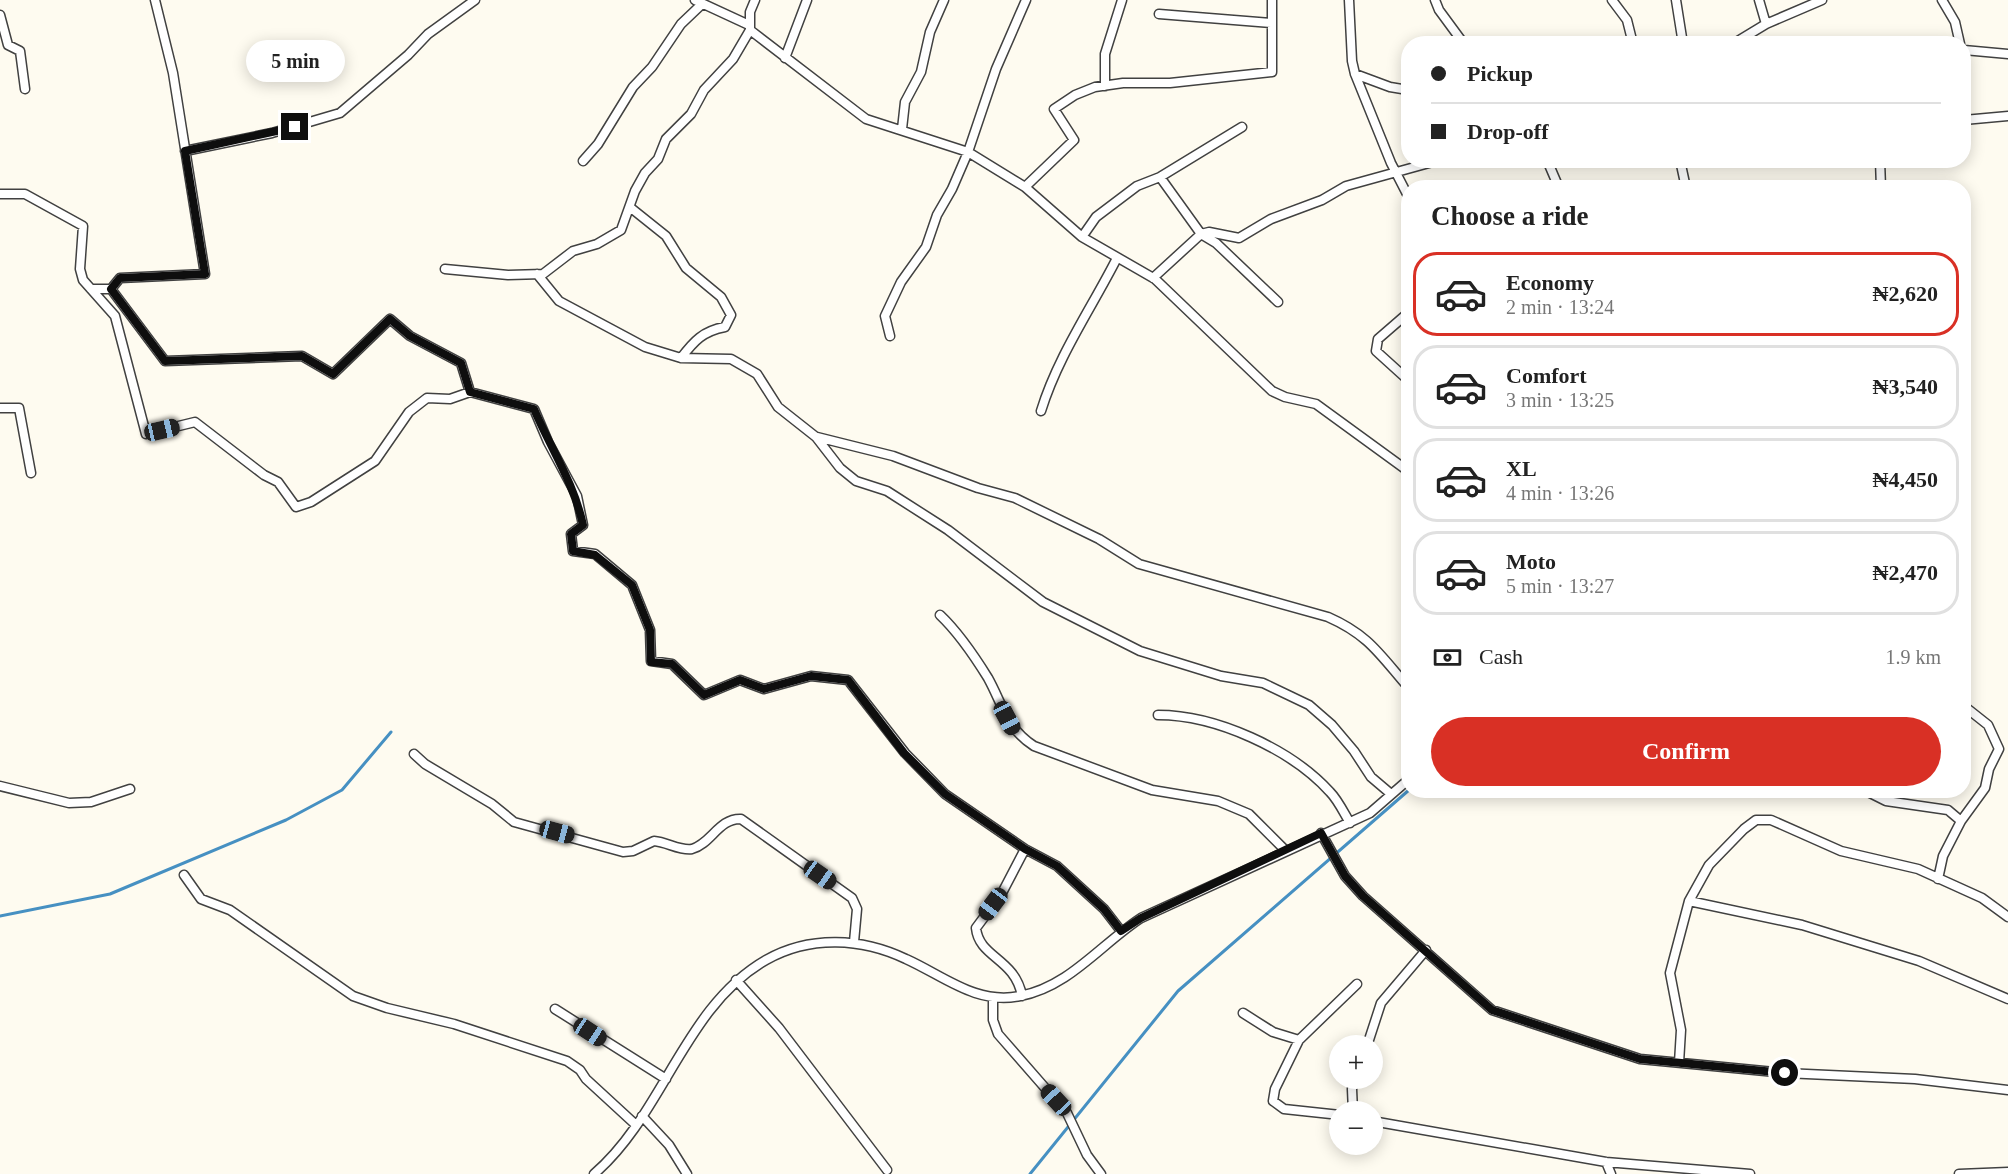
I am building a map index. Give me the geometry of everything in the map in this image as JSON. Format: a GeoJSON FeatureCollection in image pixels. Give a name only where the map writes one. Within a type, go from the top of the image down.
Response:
{"type":"FeatureCollection","features":[{"type":"Feature","properties":{"kind":"street"},"geometry":{"type":"LineString","coordinates":[[111,289],[120,278],[205,274],[173,73],[155,0]]}},
{"type":"Feature","properties":{"kind":"street"},"geometry":{"type":"LineString","coordinates":[[185,151],[272,133],[340,113],[408,56],[428,34],[475,0]]}},
{"type":"Feature","properties":{"kind":"street"},"geometry":{"type":"LineString","coordinates":[[445,269],[465,273],[543,274],[573,251],[597,244],[621,230],[631,208],[635,191],[645,173],[658,159],[666,139],[691,114],[704,90],[733,59],[749,27],[750,12],[756,0]]}},
{"type":"Feature","properties":{"kind":"street"},"geometry":{"type":"LineString","coordinates":[[785,58],[807,0]]}},
{"type":"Feature","properties":{"kind":"street"},"geometry":{"type":"LineString","coordinates":[[902,129],[905,102],[921,72],[930,32],[944,0]]}},
{"type":"Feature","properties":{"kind":"street"},"geometry":{"type":"LineString","coordinates":[[890,336],[885,316],[901,282],[926,247],[937,215],[968,152],[996,69],[1026,0]]}},
{"type":"Feature","properties":{"kind":"street"},"geometry":{"type":"LineString","coordinates":[[1105,86],[1105,54],[1122,0]]}},
{"type":"Feature","properties":{"kind":"street"},"geometry":{"type":"LineString","coordinates":[[1025,187],[1074,140],[1054,110],[1074,95],[1105,86],[1170,83],[1272,72],[1272,0]]}},
{"type":"Feature","properties":{"kind":"street"},"geometry":{"type":"LineString","coordinates":[[1349,0],[1352,61],[1355,74],[1401,182]]}},
{"type":"Feature","properties":{"kind":"street"},"geometry":{"type":"LineString","coordinates":[[1435,0],[1439,10],[1458,36]]}},
{"type":"Feature","properties":{"kind":"street"},"geometry":{"type":"LineString","coordinates":[[1612,0],[1627,20],[1631,36]]}},
{"type":"Feature","properties":{"kind":"street"},"geometry":{"type":"LineString","coordinates":[[1676,0],[1682,36]]}},
{"type":"Feature","properties":{"kind":"street"},"geometry":{"type":"LineString","coordinates":[[1759,0],[1766,24]]}},
{"type":"Feature","properties":{"kind":"street"},"geometry":{"type":"LineString","coordinates":[[1746,36],[1766,24],[1822,0]]}},
{"type":"Feature","properties":{"kind":"street"},"geometry":{"type":"LineString","coordinates":[[1942,0],[1956,22],[1959,36]]}},
{"type":"Feature","properties":{"kind":"street"},"geometry":{"type":"LineString","coordinates":[[583,161],[598,144],[633,87],[652,68],[698,2],[749,27],[785,58],[866,119],[968,152],[1025,187],[1082,237],[1153,278],[1272,391],[1285,397],[1316,404],[1401,466]]}},
{"type":"Feature","properties":{"kind":"street"},"geometry":{"type":"LineString","coordinates":[[1159,14],[1271,23]]}},
{"type":"Feature","properties":{"kind":"street"},"geometry":{"type":"LineString","coordinates":[[0,15],[8,45],[20,51],[25,89]]}},
{"type":"Feature","properties":{"kind":"street"},"geometry":{"type":"LineString","coordinates":[[1971,51],[2008,54]]}},
{"type":"Feature","properties":{"kind":"street"},"geometry":{"type":"LineString","coordinates":[[1355,74],[1401,88]]}},
{"type":"Feature","properties":{"kind":"street"},"geometry":{"type":"LineString","coordinates":[[1971,119],[2008,116]]}},
{"type":"Feature","properties":{"kind":"street"},"geometry":{"type":"LineString","coordinates":[[1082,237],[1096,217],[1137,186],[1160,177],[1242,127]]}},
{"type":"Feature","properties":{"kind":"street"},"geometry":{"type":"LineString","coordinates":[[1153,278],[1201,234],[1239,238],[1271,219],[1322,200],[1346,186],[1415,168]]}},
{"type":"Feature","properties":{"kind":"street"},"geometry":{"type":"LineString","coordinates":[[1160,177],[1201,234],[1216,243],[1278,302]]}},
{"type":"Feature","properties":{"kind":"street"},"geometry":{"type":"LineString","coordinates":[[0,194],[25,194],[80,223],[85,231],[80,269],[83,280],[115,316],[146,434],[195,422],[264,475],[278,482],[296,507],[311,502],[375,461],[409,412],[427,398],[450,399],[470,392],[534,409],[548,442],[577,496],[583,525],[571,534],[573,551],[595,555],[632,585],[650,630],[651,662],[672,664],[704,695],[740,680],[764,689],[811,676],[848,680],[904,753],[945,794],[1025,849],[1057,866],[1104,909],[1121,931]]}},
{"type":"Feature","properties":{"kind":"street"},"geometry":{"type":"LineString","coordinates":[[631,208],[666,236],[686,268],[721,297],[731,315],[725,327],[706,331],[692,343],[681,358]]}},
{"type":"Feature","properties":{"kind":"street"},"geometry":{"type":"LineString","coordinates":[[1041,411],[1050,384],[1076,329],[1088,315],[1117,258]]}},
{"type":"Feature","properties":{"kind":"street"},"geometry":{"type":"LineString","coordinates":[[537,274],[560,300],[645,347],[681,358],[731,359],[757,374],[778,407],[816,437],[840,468],[856,482],[887,491],[948,530],[1043,602],[1140,651],[1221,676],[1263,683],[1309,705],[1332,725],[1354,751],[1371,777],[1391,795]]}},
{"type":"Feature","properties":{"kind":"street"},"geometry":{"type":"LineString","coordinates":[[91,289],[111,289]]}},
{"type":"Feature","properties":{"kind":"street"},"geometry":{"type":"LineString","coordinates":[[111,289],[165,361],[302,356],[333,374],[390,319],[410,336],[461,363],[470,392]]}},
{"type":"Feature","properties":{"kind":"street"},"geometry":{"type":"LineString","coordinates":[[1401,319],[1378,339],[1376,351],[1401,374]]}},
{"type":"Feature","properties":{"kind":"street"},"geometry":{"type":"LineString","coordinates":[[0,408],[19,408],[31,473]]}},
{"type":"Feature","properties":{"kind":"street"},"geometry":{"type":"LineString","coordinates":[[816,437],[892,456],[978,488],[1015,498],[1099,540],[1139,564],[1328,617],[1350,627],[1373,644],[1401,678]]}},
{"type":"Feature","properties":{"kind":"street"},"geometry":{"type":"LineString","coordinates":[[940,615],[950,624],[987,678],[1013,729],[1021,738],[1044,750],[1152,790],[1175,796],[1201,797],[1239,810],[1263,827],[1284,850]]}},
{"type":"Feature","properties":{"kind":"street"},"geometry":{"type":"LineString","coordinates":[[1938,879],[1943,856],[1961,821],[1985,788],[1989,769],[1999,749],[1988,725],[1971,712]]}},
{"type":"Feature","properties":{"kind":"street"},"geometry":{"type":"LineString","coordinates":[[1158,715],[1185,717],[1264,742],[1294,761],[1330,792],[1350,823]]}},
{"type":"Feature","properties":{"kind":"street"},"geometry":{"type":"LineString","coordinates":[[414,754],[425,764],[492,804],[514,822],[623,852],[633,851],[654,841],[683,849],[696,848],[729,820],[741,819],[852,898],[857,909],[854,942]]}},
{"type":"Feature","properties":{"kind":"street"},"geometry":{"type":"LineString","coordinates":[[0,786],[69,802],[91,802],[130,789]]}},
{"type":"Feature","properties":{"kind":"street"},"geometry":{"type":"LineString","coordinates":[[594,1174],[609,1161],[636,1125],[715,1004],[736,980],[767,959],[816,943],[854,942],[906,958],[964,989],[993,998],[1022,996],[1063,979],[1121,931],[1141,918],[1321,833],[1370,813],[1401,786]]}},
{"type":"Feature","properties":{"kind":"street"},"geometry":{"type":"LineString","coordinates":[[1880,798],[1886,801],[1948,810],[1961,821]]}},
{"type":"Feature","properties":{"kind":"street"},"geometry":{"type":"LineString","coordinates":[[1679,1063],[1681,1030],[1670,973],[1689,902],[1709,865],[1756,820],[1771,820],[1841,851],[1918,869],[1982,898],[2008,917]]}},
{"type":"Feature","properties":{"kind":"street"},"geometry":{"type":"LineString","coordinates":[[1321,833],[1345,876],[1363,896],[1492,1010],[1640,1059],[1785,1073],[1915,1079],[2008,1090]]}},
{"type":"Feature","properties":{"kind":"street"},"geometry":{"type":"LineString","coordinates":[[1022,996],[1019,980],[999,958],[981,946],[976,928],[1002,893],[1025,849]]}},
{"type":"Feature","properties":{"kind":"street"},"geometry":{"type":"LineString","coordinates":[[184,875],[201,899],[230,910],[353,996],[387,1008],[454,1024],[567,1061],[580,1070],[585,1079],[636,1125]]}},
{"type":"Feature","properties":{"kind":"street"},"geometry":{"type":"LineString","coordinates":[[1689,902],[1802,925],[1919,961],[2008,999]]}},
{"type":"Feature","properties":{"kind":"street"},"geometry":{"type":"LineString","coordinates":[[1371,1035],[1381,1003],[1426,950]]}},
{"type":"Feature","properties":{"kind":"street"},"geometry":{"type":"LineString","coordinates":[[736,980],[779,1028],[887,1170]]}},
{"type":"Feature","properties":{"kind":"street"},"geometry":{"type":"LineString","coordinates":[[1329,1114],[1284,1109],[1273,1101],[1275,1089],[1289,1065],[1299,1040],[1357,984]]}},
{"type":"Feature","properties":{"kind":"street"},"geometry":{"type":"LineString","coordinates":[[993,998],[993,1020],[998,1034],[1067,1113],[1087,1155],[1101,1174]]}},
{"type":"Feature","properties":{"kind":"street"},"geometry":{"type":"LineString","coordinates":[[555,1009],[666,1079]]}},
{"type":"Feature","properties":{"kind":"street"},"geometry":{"type":"LineString","coordinates":[[1243,1013],[1273,1032],[1299,1040]]}},
{"type":"Feature","properties":{"kind":"street"},"geometry":{"type":"LineString","coordinates":[[642,1116],[669,1145],[687,1174]]}},
{"type":"Feature","properties":{"kind":"street"},"geometry":{"type":"LineString","coordinates":[[1383,1123],[1606,1162],[1750,1174]]}},
{"type":"Feature","properties":{"kind":"street"},"geometry":{"type":"LineString","coordinates":[[1606,1162],[1611,1174]]}},
{"type":"Feature","properties":{"kind":"street"},"geometry":{"type":"LineString","coordinates":[[1959,1174],[2008,1172]]}},
{"type":"Feature","properties":{"kind":"waterway"},"geometry":{"type":"LineString","coordinates":[[0,916],[110,894],[286,820],[342,790],[391,732]]}},
{"type":"Feature","properties":{"kind":"waterway"},"geometry":{"type":"LineString","coordinates":[[1030,1174],[1178,991],[1401,797]]}},
{"type":"Feature","properties":{"kind":"route"},"geometry":{"type":"LineString","coordinates":[[295,127],[185,151],[205,274],[120,278],[111,289],[148,342],[165,361],[302,356],[333,374],[390,319],[410,336],[461,363],[470,392],[534,409],[548,442],[577,496],[583,525],[571,534],[573,551],[595,555],[632,585],[650,630],[651,662],[672,664],[704,695],[740,680],[764,689],[778,687],[811,676],[848,680],[882,721],[904,753],[945,794],[1025,849],[1057,866],[1104,909],[1121,931],[1141,918],[1321,833],[1345,876],[1363,896],[1492,1010],[1640,1059],[1785,1073]]}}]}
